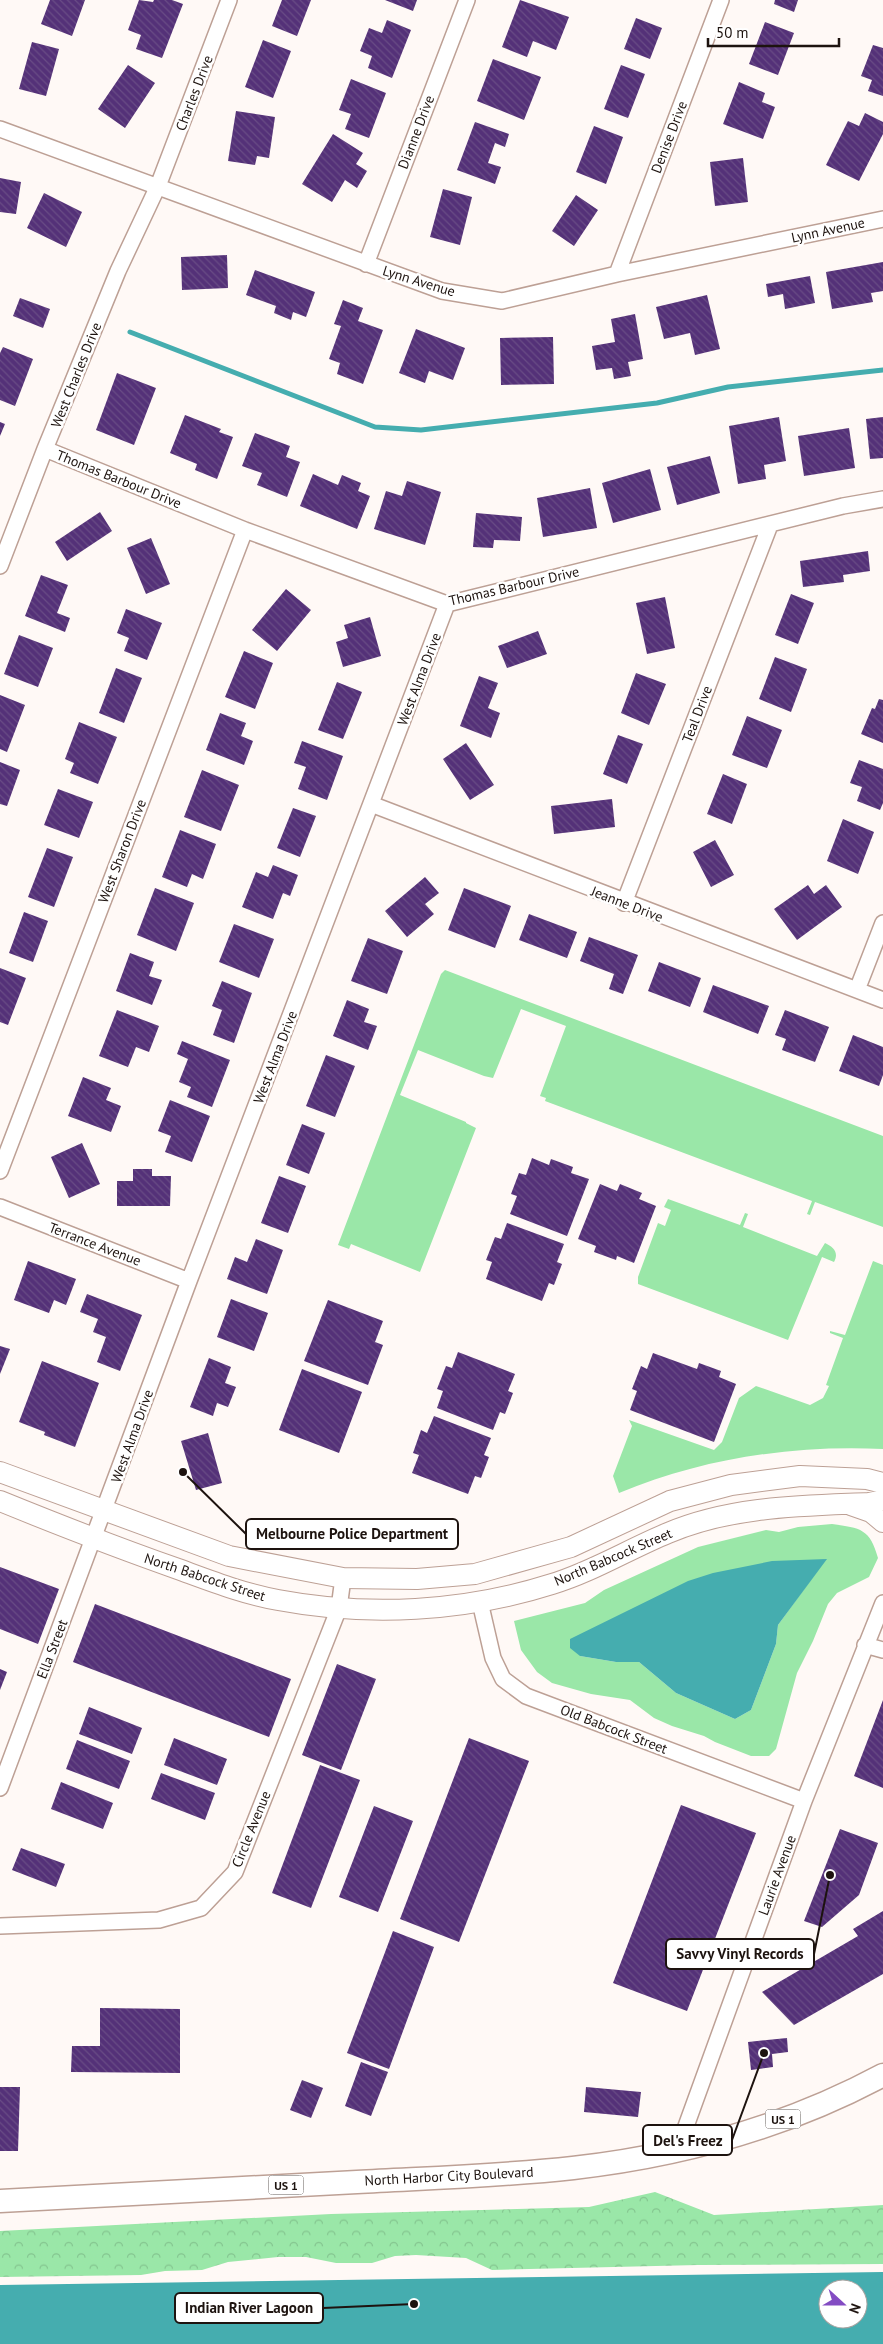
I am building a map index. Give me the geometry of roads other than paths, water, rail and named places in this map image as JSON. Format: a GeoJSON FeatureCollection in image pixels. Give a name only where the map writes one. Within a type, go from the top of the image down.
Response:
{"type":"FeatureCollection","features":[{"type":"Feature","properties":{"kind":"main road","name":"North Babcock Street"},"geometry":{"type":"LineString","coordinates":[[0,1472],[229,1556],[343,1578],[418,1579],[475,1574],[571,1547],[670,1501],[731,1485],[800,1476],[867,1479],[883,1483]]}},
{"type":"Feature","properties":{"kind":"main road","name":"North Babcock Street"},"geometry":{"type":"LineString","coordinates":[[0,1501],[93,1539],[233,1588],[277,1600],[339,1608],[413,1610],[480,1602],[553,1584],[670,1532],[726,1515],[779,1506],[846,1504],[883,1500]]}},
{"type":"Feature","properties":{"kind":"main road"},"geometry":{"type":"LineString","coordinates":[[846,1504],[871,1512],[883,1522]]}},
{"type":"Feature","properties":{"kind":"main road","name":"North Harbor City Boulevard"},"geometry":{"type":"LineString","coordinates":[[0,2201],[523,2172],[625,2161],[677,2151],[745,2133],[798,2114],[883,2075]]}},
{"type":"Feature","properties":{"kind":"street","name":"Charles Drive"},"geometry":{"type":"LineString","coordinates":[[158,186],[229,0]]}},
{"type":"Feature","properties":{"kind":"street","name":"Dianne Drive"},"geometry":{"type":"LineString","coordinates":[[366,264],[467,0]]}},
{"type":"Feature","properties":{"kind":"street","name":"Denise Drive"},"geometry":{"type":"LineString","coordinates":[[617,274],[721,0]]}},
{"type":"Feature","properties":{"kind":"street","name":"Lynn Avenue"},"geometry":{"type":"LineString","coordinates":[[0,129],[442,292],[502,301],[617,274],[883,218]]}},
{"type":"Feature","properties":{"kind":"street","name":"West Charles Drive"},"geometry":{"type":"LineString","coordinates":[[0,566],[45,449],[118,271],[158,186]]}},
{"type":"Feature","properties":{"kind":"street","name":"Thomas Barbour Drive"},"geometry":{"type":"LineString","coordinates":[[45,449],[245,530],[448,604],[842,506],[883,499]]}},
{"type":"Feature","properties":{"kind":"street","name":"Teal Drive"},"geometry":{"type":"LineString","coordinates":[[624,903],[770,525]]}},
{"type":"Feature","properties":{"kind":"street","name":"West Sharon Drive"},"geometry":{"type":"LineString","coordinates":[[0,1171],[245,530]]}},
{"type":"Feature","properties":{"kind":"street","name":"West Alma Drive"},"geometry":{"type":"LineString","coordinates":[[104,1510],[448,604]]}},
{"type":"Feature","properties":{"kind":"street","name":"Jeanne Drive"},"geometry":{"type":"LineString","coordinates":[[371,804],[624,903],[883,1000]]}},
{"type":"Feature","properties":{"kind":"street"},"geometry":{"type":"LineString","coordinates":[[857,990],[883,922]]}},
{"type":"Feature","properties":{"kind":"street","name":"Terrance Avenue"},"geometry":{"type":"LineString","coordinates":[[0,1207],[190,1280]]}},
{"type":"Feature","properties":{"kind":"street","name":"Ella Street"},"geometry":{"type":"LineString","coordinates":[[0,1788],[104,1510]]}},
{"type":"Feature","properties":{"kind":"street","name":"Circle Avenue"},"geometry":{"type":"LineString","coordinates":[[0,1926],[160,1920],[201,1908],[235,1872],[339,1608],[343,1578]]}},
{"type":"Feature","properties":{"kind":"street","name":"Old Babcock Street"},"geometry":{"type":"LineString","coordinates":[[480,1602],[493,1658],[503,1679],[526,1696],[804,1801]]}},
{"type":"Feature","properties":{"kind":"street","name":"Laurie Avenue"},"geometry":{"type":"LineString","coordinates":[[677,2151],[804,1801],[883,1603]]}},
{"type":"Feature","properties":{"kind":"street"},"geometry":{"type":"LineString","coordinates":[[865,1645],[883,1650]]}},
{"type":"Feature","properties":{"kind":"water"},"geometry":{"type":"Polygon","coordinates":[[[827,1559],[778,1625],[776,1644],[751,1710],[735,1719],[676,1693],[639,1662],[616,1662],[580,1656],[570,1648],[570,1639],[688,1581],[713,1573],[772,1561],[827,1559]]]}},
{"type":"Feature","properties":{"kind":"water"},"geometry":{"type":"Polygon","coordinates":[[[883,2272],[883,2344],[0,2344],[0,2285],[883,2272]]]}},
{"type":"Feature","properties":{"kind":"waterway"},"geometry":{"type":"LineString","coordinates":[[130,332],[375,427],[421,430],[657,403],[728,387],[883,370]]}},
{"type":"Feature","properties":{"kind":"place","name":"Melbourne Police Department"},"geometry":{"type":"Point","coordinates":[183,1472]}},
{"type":"Feature","properties":{"kind":"place","name":"Savvy Vinyl Records"},"geometry":{"type":"Point","coordinates":[830,1875]}},
{"type":"Feature","properties":{"kind":"place","name":"Del's Freez"},"geometry":{"type":"Point","coordinates":[764,2053]}},
{"type":"Feature","properties":{"kind":"place","name":"Indian River Lagoon"},"geometry":{"type":"Point","coordinates":[414,2304]}}]}
